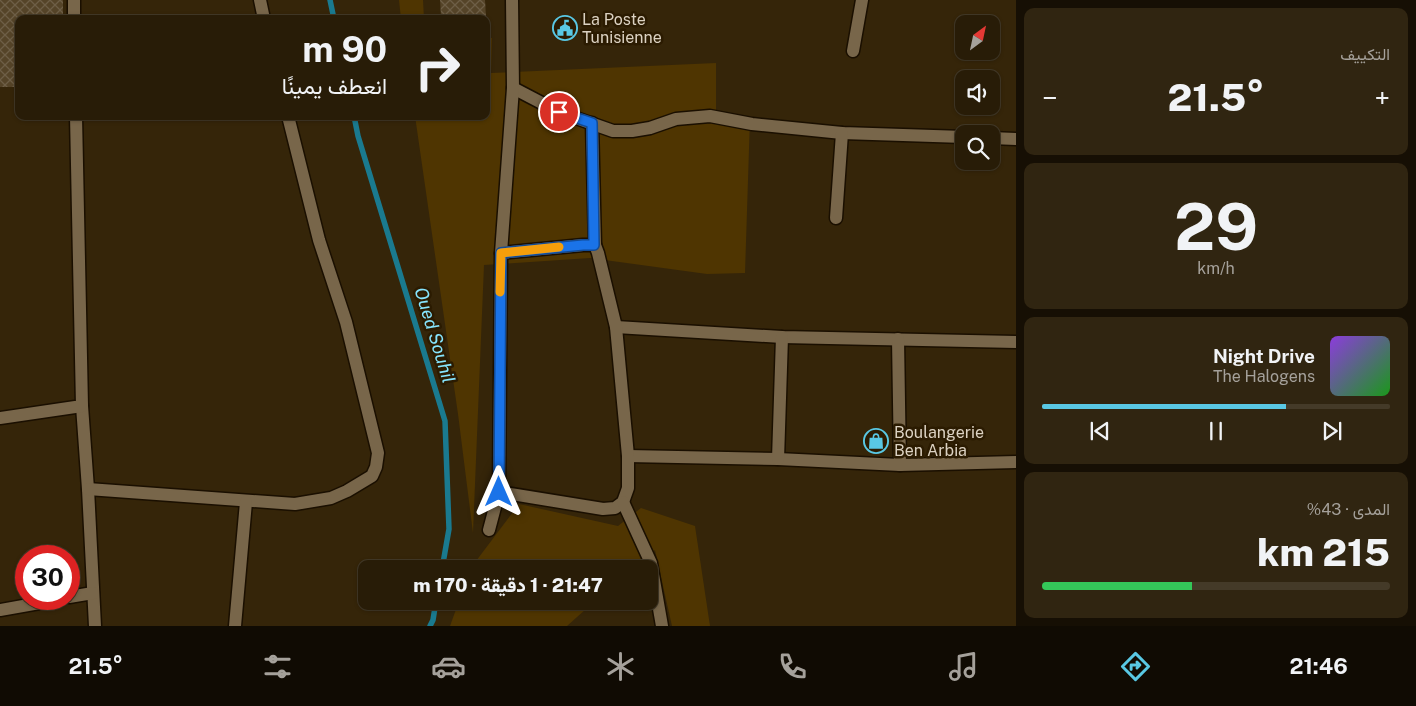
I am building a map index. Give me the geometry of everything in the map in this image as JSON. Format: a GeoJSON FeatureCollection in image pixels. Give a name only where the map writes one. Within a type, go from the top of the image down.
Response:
{"type":"FeatureCollection","features":[{"type":"Feature","properties":{"kind":"street"},"geometry":{"type":"LineString","coordinates":[[74,0],[74,15]]}},
{"type":"Feature","properties":{"kind":"street"},"geometry":{"type":"LineString","coordinates":[[260,0],[263,15]]}},
{"type":"Feature","properties":{"kind":"street"},"geometry":{"type":"LineString","coordinates":[[489,530],[499,492],[501,253],[513,88],[512,0]]}},
{"type":"Feature","properties":{"kind":"street"},"geometry":{"type":"LineString","coordinates":[[853,51],[862,0]]}},
{"type":"Feature","properties":{"kind":"street"},"geometry":{"type":"LineString","coordinates":[[513,88],[559,112],[613,131],[632,132],[676,119],[710,116],[752,124],[842,133],[955,137]]}},
{"type":"Feature","properties":{"kind":"street"},"geometry":{"type":"LineString","coordinates":[[76,120],[82,406],[94,626]]}},
{"type":"Feature","properties":{"kind":"street"},"geometry":{"type":"LineString","coordinates":[[88,489],[246,502],[295,504],[331,498],[372,476],[378,454],[346,322],[319,240],[289,120]]}},
{"type":"Feature","properties":{"kind":"street"},"geometry":{"type":"LineString","coordinates":[[499,492],[603,510],[615,508],[623,502],[628,488],[628,456],[616,327],[598,253],[594,245],[592,123]]}},
{"type":"Feature","properties":{"kind":"street"},"geometry":{"type":"LineString","coordinates":[[836,218],[842,133]]}},
{"type":"Feature","properties":{"kind":"street"},"geometry":{"type":"LineString","coordinates":[[1000,138],[1016,139]]}},
{"type":"Feature","properties":{"kind":"street"},"geometry":{"type":"LineString","coordinates":[[501,253],[594,245]]}},
{"type":"Feature","properties":{"kind":"street"},"geometry":{"type":"LineString","coordinates":[[616,327],[782,337],[1016,342]]}},
{"type":"Feature","properties":{"kind":"street"},"geometry":{"type":"LineString","coordinates":[[778,459],[782,337]]}},
{"type":"Feature","properties":{"kind":"street"},"geometry":{"type":"LineString","coordinates":[[898,339],[900,465]]}},
{"type":"Feature","properties":{"kind":"street"},"geometry":{"type":"LineString","coordinates":[[0,418],[82,406]]}},
{"type":"Feature","properties":{"kind":"street"},"geometry":{"type":"LineString","coordinates":[[628,456],[778,459],[900,465],[1016,462]]}},
{"type":"Feature","properties":{"kind":"street"},"geometry":{"type":"LineString","coordinates":[[235,626],[246,502]]}},
{"type":"Feature","properties":{"kind":"street"},"geometry":{"type":"LineString","coordinates":[[623,502],[651,563],[662,626]]}},
{"type":"Feature","properties":{"kind":"street"},"geometry":{"type":"LineString","coordinates":[[80,596],[93,593]]}},
{"type":"Feature","properties":{"kind":"street"},"geometry":{"type":"LineString","coordinates":[[0,610],[15,607]]}},
{"type":"Feature","properties":{"kind":"shaded area"},"geometry":{"type":"Polygon","coordinates":[[[399,0],[423,0],[424,15],[401,15],[399,0]]]}},
{"type":"Feature","properties":{"kind":"shaded area"},"geometry":{"type":"Polygon","coordinates":[[[490,38],[492,38],[491,73],[716,63],[716,118],[750,118],[745,273],[707,274],[590,258],[484,265],[473,533],[458,414],[416,120],[490,120],[490,38]]]}},
{"type":"Feature","properties":{"kind":"shaded area"},"geometry":{"type":"Polygon","coordinates":[[[519,504],[618,526],[641,508],[695,526],[710,626],[672,626],[655,550],[643,560],[477,560],[519,504]]]}},
{"type":"Feature","properties":{"kind":"shaded area"},"geometry":{"type":"Polygon","coordinates":[[[456,610],[585,610],[567,626],[450,626],[456,610]]]}},
{"type":"Feature","properties":{"kind":"building"},"geometry":{"type":"Polygon","coordinates":[[[0,0],[63,0],[63,15],[15,15],[15,87],[0,87],[0,0]]]}},
{"type":"Feature","properties":{"kind":"building"},"geometry":{"type":"Polygon","coordinates":[[[440,0],[485,0],[486,15],[441,15],[440,0]]]}},
{"type":"Feature","properties":{"kind":"waterway","name":"Oued Souhil"},"geometry":{"type":"LineString","coordinates":[[330,0],[333,15]]}},
{"type":"Feature","properties":{"kind":"waterway","name":"Oued Souhil"},"geometry":{"type":"LineString","coordinates":[[355,120],[358,136],[445,421],[449,529],[444,560]]}},
{"type":"Feature","properties":{"kind":"waterway","name":"Oued Souhil"},"geometry":{"type":"LineString","coordinates":[[430,626],[435,610]]}},
{"type":"Feature","properties":{"kind":"slow traffic"},"geometry":{"type":"LineString","coordinates":[[500,292],[501,253],[559,247]]}},
{"type":"Feature","properties":{"kind":"place","name":"La Poste Tunisienne"},"geometry":{"type":"Point","coordinates":[565,28]}},
{"type":"Feature","properties":{"kind":"place","name":"Boulangerie Ben Arbia"},"geometry":{"type":"Point","coordinates":[876,441]}},
{"type":"Feature","properties":{"kind":"route"},"geometry":{"type":"LineString","coordinates":[[499,492],[501,253],[594,245],[592,123],[559,112]]}}]}
